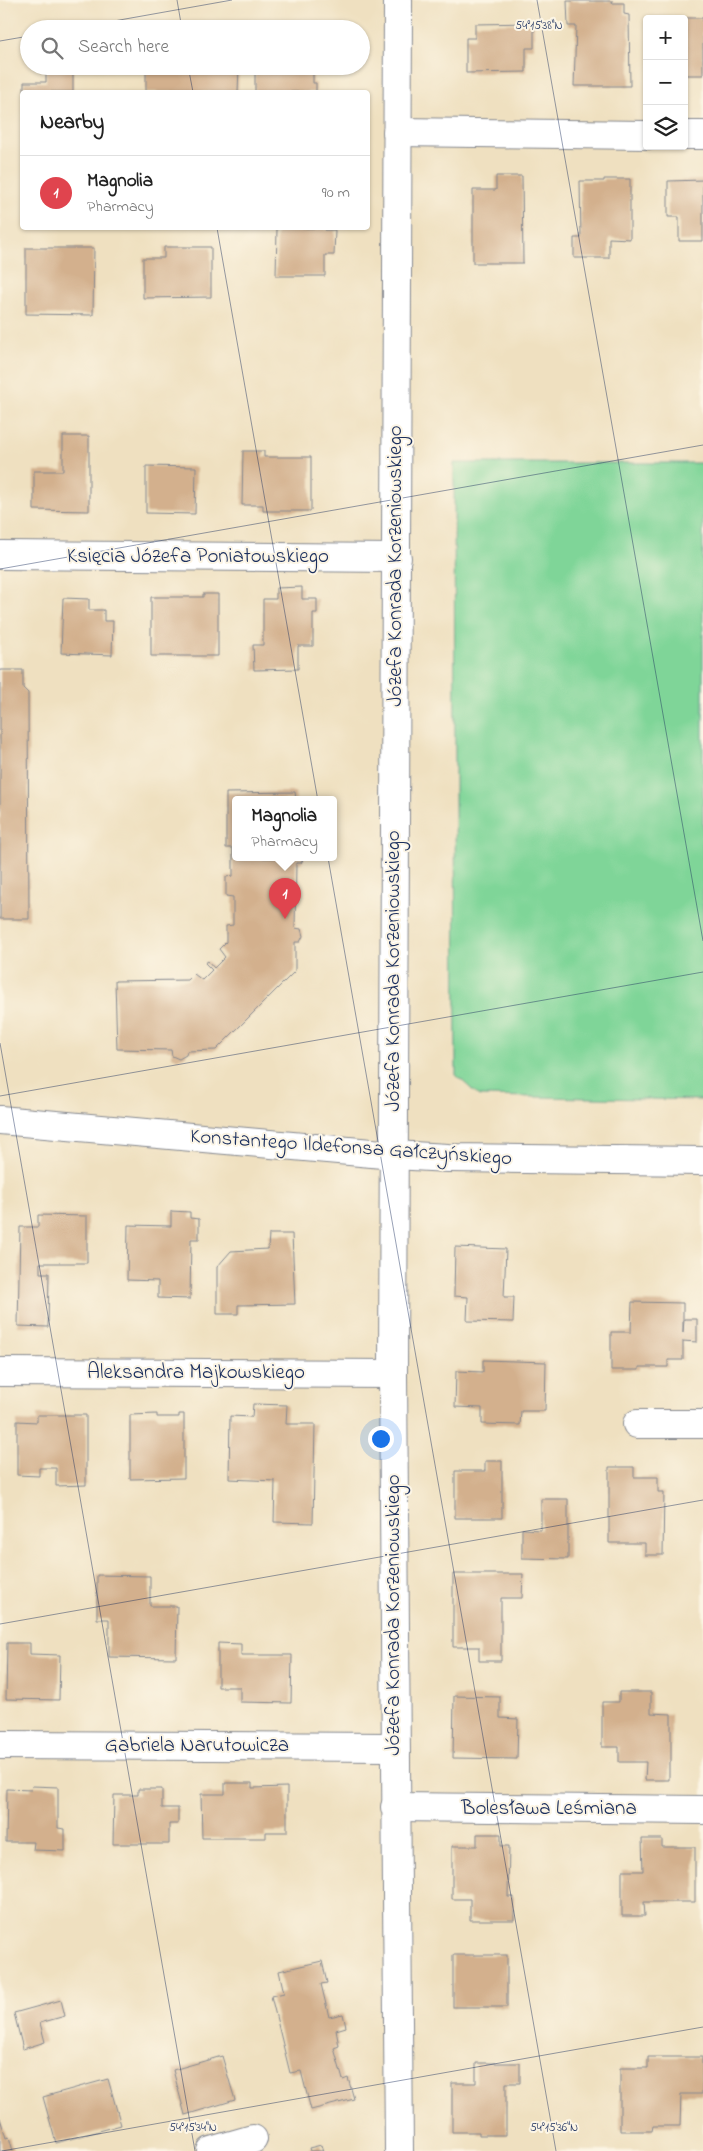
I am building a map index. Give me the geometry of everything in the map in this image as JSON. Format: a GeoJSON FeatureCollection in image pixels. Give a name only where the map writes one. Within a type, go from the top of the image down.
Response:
{"type":"FeatureCollection","features":[{"type":"Feature","properties":{"kind":"street","name":"Józefa Konrada Korzeniowskiego"},"geometry":{"type":"LineString","coordinates":[[398,0],[393,1374],[394,1747],[399,2151]]}},
{"type":"Feature","properties":{"kind":"street"},"geometry":{"type":"LineString","coordinates":[[397,132],[643,135]]}},
{"type":"Feature","properties":{"kind":"street"},"geometry":{"type":"LineString","coordinates":[[688,135],[703,135]]}},
{"type":"Feature","properties":{"kind":"street","name":"Księcia Józefa Poniatowskiego"},"geometry":{"type":"LineString","coordinates":[[0,556],[397,558]]}},
{"type":"Feature","properties":{"kind":"street","name":"Konstantego Ildefonsa Gałczyńskiego"},"geometry":{"type":"LineString","coordinates":[[0,1120],[394,1155],[448,1158],[703,1161]]}},
{"type":"Feature","properties":{"kind":"street","name":"Aleksandra Majkowskiego"},"geometry":{"type":"LineString","coordinates":[[0,1372],[393,1374]]}},
{"type":"Feature","properties":{"kind":"street"},"geometry":{"type":"LineString","coordinates":[[637,1424],[703,1424]]}},
{"type":"Feature","properties":{"kind":"street","name":"Gabriela Narutowicza"},"geometry":{"type":"LineString","coordinates":[[0,1745],[394,1747]]}},
{"type":"Feature","properties":{"kind":"street","name":"Bolesława Leśmiana"},"geometry":{"type":"LineString","coordinates":[[395,1807],[703,1810]]}},
{"type":"Feature","properties":{"kind":"street"},"geometry":{"type":"LineString","coordinates":[[211,2151],[253,2139]]}},
{"type":"Feature","properties":{"kind":"green space"},"geometry":{"type":"Polygon","coordinates":[[[454,463],[703,463],[703,1100],[479,1096],[456,1075],[454,463]]]}},
{"type":"Feature","properties":{"kind":"building"},"geometry":{"type":"Polygon","coordinates":[[[567,1],[613,1],[612,3],[624,3],[624,14],[629,15],[630,86],[574,86],[576,26],[568,26],[567,1]]]}},
{"type":"Feature","properties":{"kind":"building"},"geometry":{"type":"Polygon","coordinates":[[[688,18],[703,18],[703,75],[688,75],[688,18]]]}},
{"type":"Feature","properties":{"kind":"building"},"geometry":{"type":"Polygon","coordinates":[[[534,23],[534,48],[526,48],[526,72],[466,73],[466,38],[475,38],[475,24],[534,23]]]}},
{"type":"Feature","properties":{"kind":"building"},"geometry":{"type":"Polygon","coordinates":[[[46,75],[73,75],[73,90],[24,90],[24,82],[46,82],[46,75]]]}},
{"type":"Feature","properties":{"kind":"building"},"geometry":{"type":"Polygon","coordinates":[[[146,75],[239,75],[238,90],[146,90],[146,75]]]}},
{"type":"Feature","properties":{"kind":"building"},"geometry":{"type":"Polygon","coordinates":[[[255,75],[313,75],[313,83],[316,83],[316,90],[255,90],[255,75]]]}},
{"type":"Feature","properties":{"kind":"building"},"geometry":{"type":"Polygon","coordinates":[[[496,176],[522,176],[523,263],[473,263],[473,190],[496,190],[496,176]]]}},
{"type":"Feature","properties":{"kind":"building"},"geometry":{"type":"Polygon","coordinates":[[[604,179],[630,179],[630,239],[609,238],[609,258],[574,258],[574,238],[581,238],[580,181],[604,181],[604,179]]]}},
{"type":"Feature","properties":{"kind":"building"},"geometry":{"type":"Polygon","coordinates":[[[703,180],[703,241],[679,241],[679,217],[668,217],[668,181],[703,180]]]}},
{"type":"Feature","properties":{"kind":"building"},"geometry":{"type":"Polygon","coordinates":[[[277,230],[335,230],[334,255],[325,255],[325,276],[276,276],[277,230]]]}},
{"type":"Feature","properties":{"kind":"building"},"geometry":{"type":"Polygon","coordinates":[[[164,247],[211,247],[211,297],[143,298],[143,258],[164,258],[164,247]]]}},
{"type":"Feature","properties":{"kind":"building"},"geometry":{"type":"Polygon","coordinates":[[[26,248],[94,248],[93,315],[26,314],[26,248]]]}},
{"type":"Feature","properties":{"kind":"building"},"geometry":{"type":"Polygon","coordinates":[[[63,436],[89,436],[89,511],[34,510],[34,471],[63,471],[63,436]]]}},
{"type":"Feature","properties":{"kind":"building"},"geometry":{"type":"Polygon","coordinates":[[[243,451],[264,451],[264,457],[311,457],[311,511],[263,511],[263,505],[242,505],[243,451]]]}},
{"type":"Feature","properties":{"kind":"building"},"geometry":{"type":"Polygon","coordinates":[[[146,466],[196,467],[195,514],[146,513],[146,466]]]}},
{"type":"Feature","properties":{"kind":"building"},"geometry":{"type":"Polygon","coordinates":[[[302,587],[302,599],[317,599],[317,613],[313,613],[313,646],[298,646],[298,669],[254,670],[253,645],[263,645],[263,599],[276,599],[276,588],[302,587]]]}},
{"type":"Feature","properties":{"kind":"building"},"geometry":{"type":"Polygon","coordinates":[[[203,594],[218,594],[218,656],[151,656],[151,597],[203,597],[203,594]]]}},
{"type":"Feature","properties":{"kind":"building"},"geometry":{"type":"Polygon","coordinates":[[[63,598],[89,599],[89,610],[104,610],[104,621],[113,621],[112,655],[61,653],[63,598]]]}},
{"type":"Feature","properties":{"kind":"building"},"geometry":{"type":"Polygon","coordinates":[[[0,670],[23,670],[23,688],[28,693],[29,919],[0,919],[0,670]]]}},
{"type":"Feature","properties":{"kind":"building"},"geometry":{"type":"Polygon","coordinates":[[[295,792],[296,796],[232,796],[232,848],[226,848],[226,793],[295,792]]]}},
{"type":"Feature","properties":{"kind":"building"},"geometry":{"type":"Polygon","coordinates":[[[233,861],[302,861],[301,863],[296,863],[295,928],[301,929],[303,936],[300,942],[295,942],[295,971],[216,1050],[187,1051],[186,1055],[179,1059],[172,1056],[171,1050],[117,1049],[115,981],[188,980],[194,974],[202,980],[212,970],[205,963],[208,961],[214,968],[225,957],[219,949],[226,942],[226,926],[233,925],[233,897],[226,896],[226,877],[233,876],[233,861]]]}},
{"type":"Feature","properties":{"kind":"building"},"geometry":{"type":"Polygon","coordinates":[[[171,1211],[190,1212],[190,1218],[199,1219],[199,1239],[191,1239],[190,1299],[158,1298],[158,1281],[127,1280],[128,1225],[171,1226],[171,1211]]]}},
{"type":"Feature","properties":{"kind":"building"},"geometry":{"type":"Polygon","coordinates":[[[38,1215],[87,1216],[87,1263],[40,1263],[40,1273],[49,1273],[48,1327],[18,1326],[20,1227],[38,1227],[38,1215]]]}},
{"type":"Feature","properties":{"kind":"building"},"geometry":{"type":"Polygon","coordinates":[[[269,1234],[292,1234],[295,1304],[238,1305],[238,1314],[217,1314],[217,1267],[231,1251],[268,1249],[269,1234]]]}},
{"type":"Feature","properties":{"kind":"building"},"geometry":{"type":"Polygon","coordinates":[[[455,1247],[506,1249],[504,1297],[514,1297],[513,1322],[467,1321],[468,1297],[454,1296],[455,1247]]]}},
{"type":"Feature","properties":{"kind":"building"},"geometry":{"type":"Polygon","coordinates":[[[632,1302],[683,1303],[683,1333],[684,1319],[697,1319],[697,1342],[683,1341],[683,1360],[668,1360],[668,1367],[639,1367],[639,1370],[611,1370],[611,1332],[631,1332],[632,1302]]]}},
{"type":"Feature","properties":{"kind":"building"},"geometry":{"type":"Polygon","coordinates":[[[483,1360],[546,1362],[545,1411],[521,1411],[520,1425],[482,1424],[482,1408],[455,1407],[456,1371],[483,1372],[483,1360]]]}},
{"type":"Feature","properties":{"kind":"building"},"geometry":{"type":"Polygon","coordinates":[[[253,1404],[287,1405],[286,1424],[315,1424],[313,1523],[274,1522],[275,1481],[229,1479],[230,1416],[252,1417],[253,1404]]]}},
{"type":"Feature","properties":{"kind":"building"},"geometry":{"type":"Polygon","coordinates":[[[157,1414],[157,1417],[179,1417],[179,1414],[184,1414],[184,1478],[130,1479],[130,1415],[157,1414]]]}},
{"type":"Feature","properties":{"kind":"building"},"geometry":{"type":"Polygon","coordinates":[[[37,1415],[86,1415],[86,1485],[56,1486],[56,1468],[39,1468],[39,1476],[17,1475],[17,1421],[37,1422],[37,1415]]]}},
{"type":"Feature","properties":{"kind":"building"},"geometry":{"type":"Polygon","coordinates":[[[485,1461],[502,1461],[502,1518],[455,1518],[455,1471],[485,1471],[485,1461]]]}},
{"type":"Feature","properties":{"kind":"building"},"geometry":{"type":"Polygon","coordinates":[[[609,1467],[634,1467],[634,1477],[658,1477],[658,1492],[664,1492],[663,1555],[645,1555],[645,1543],[609,1543],[609,1467]]]}},
{"type":"Feature","properties":{"kind":"building"},"geometry":{"type":"Polygon","coordinates":[[[541,1499],[568,1499],[568,1559],[522,1558],[522,1529],[541,1530],[541,1499]]]}},
{"type":"Feature","properties":{"kind":"building"},"geometry":{"type":"Polygon","coordinates":[[[453,1574],[523,1574],[522,1598],[501,1598],[501,1661],[479,1661],[479,1647],[453,1647],[453,1574]]]}},
{"type":"Feature","properties":{"kind":"building"},"geometry":{"type":"Polygon","coordinates":[[[97,1575],[150,1576],[150,1606],[177,1606],[176,1658],[109,1657],[109,1619],[97,1619],[97,1575]]]}},
{"type":"Feature","properties":{"kind":"building"},"geometry":{"type":"Polygon","coordinates":[[[7,1643],[30,1643],[30,1654],[60,1655],[59,1700],[6,1699],[7,1643]]]}},
{"type":"Feature","properties":{"kind":"building"},"geometry":{"type":"Polygon","coordinates":[[[218,1643],[241,1644],[241,1655],[292,1655],[291,1703],[240,1702],[240,1687],[218,1687],[218,1643]]]}},
{"type":"Feature","properties":{"kind":"building"},"geometry":{"type":"Polygon","coordinates":[[[619,1692],[651,1692],[651,1713],[671,1714],[669,1780],[645,1780],[646,1762],[619,1762],[619,1747],[602,1747],[602,1702],[619,1702],[619,1692]]]}},
{"type":"Feature","properties":{"kind":"building"},"geometry":{"type":"Polygon","coordinates":[[[454,1696],[500,1697],[500,1718],[518,1719],[517,1759],[453,1758],[454,1696]]]}},
{"type":"Feature","properties":{"kind":"building"},"geometry":{"type":"Polygon","coordinates":[[[225,1783],[252,1783],[252,1788],[287,1787],[287,1832],[266,1832],[266,1838],[202,1838],[201,1794],[225,1794],[225,1783]]]}},
{"type":"Feature","properties":{"kind":"building"},"geometry":{"type":"Polygon","coordinates":[[[32,1786],[58,1787],[58,1828],[65,1829],[65,1851],[33,1850],[34,1842],[6,1842],[7,1789],[31,1790],[32,1786]]]}},
{"type":"Feature","properties":{"kind":"building"},"geometry":{"type":"Polygon","coordinates":[[[138,1789],[162,1789],[162,1808],[178,1808],[178,1824],[169,1824],[169,1844],[113,1844],[114,1795],[138,1795],[138,1789]]]}},
{"type":"Feature","properties":{"kind":"building"},"geometry":{"type":"Polygon","coordinates":[[[477,1834],[501,1834],[501,1846],[509,1846],[508,1897],[514,1897],[514,1920],[470,1920],[470,1899],[452,1899],[452,1846],[477,1846],[477,1834]]]}},
{"type":"Feature","properties":{"kind":"building"},"geometry":{"type":"Polygon","coordinates":[[[642,1839],[662,1839],[662,1847],[695,1847],[695,1902],[644,1902],[645,1916],[622,1916],[622,1871],[643,1871],[642,1839]]]}},
{"type":"Feature","properties":{"kind":"building"},"geometry":{"type":"Polygon","coordinates":[[[453,1955],[507,1955],[507,2007],[453,2007],[453,1955]]]}},
{"type":"Feature","properties":{"kind":"building"},"geometry":{"type":"Polygon","coordinates":[[[322,1961],[327,1983],[321,1984],[329,2017],[343,2014],[346,2027],[336,2030],[339,2046],[334,2048],[343,2080],[348,2078],[354,2099],[311,2110],[301,2071],[290,2073],[271,1996],[284,1993],[279,1971],[322,1961]]]}},
{"type":"Feature","properties":{"kind":"building"},"geometry":{"type":"Polygon","coordinates":[[[61,2000],[65,2016],[40,2023],[45,2042],[23,2049],[14,2013],[61,2000]]]}},
{"type":"Feature","properties":{"kind":"building"},"geometry":{"type":"Polygon","coordinates":[[[222,2056],[235,2100],[185,2115],[173,2070],[222,2056]]]}},
{"type":"Feature","properties":{"kind":"building"},"geometry":{"type":"Polygon","coordinates":[[[648,2057],[702,2057],[702,2094],[681,2094],[680,2126],[653,2126],[652,2131],[620,2131],[620,2068],[648,2068],[648,2057]]]}},
{"type":"Feature","properties":{"kind":"building"},"geometry":{"type":"Polygon","coordinates":[[[476,2063],[520,2063],[520,2083],[506,2083],[506,2135],[452,2132],[452,2083],[476,2083],[476,2063]]]}},
{"type":"Feature","properties":{"kind":"building"},"geometry":{"type":"Polygon","coordinates":[[[108,2079],[121,2125],[56,2143],[43,2097],[108,2079]]]}},
{"type":"Feature","properties":{"kind":"building"},"geometry":{"type":"Polygon","coordinates":[[[0,2118],[6,2138],[9,2137],[13,2151],[0,2151],[0,2118]]]}},
{"type":"Feature","properties":{"kind":"building"},"geometry":{"type":"Polygon","coordinates":[[[321,2145],[323,2151],[310,2151],[309,2148],[321,2145]]]}},
{"type":"Feature","properties":{"kind":"place","name":"Magnolia"},"geometry":{"type":"Point","coordinates":[285,919]}}]}
